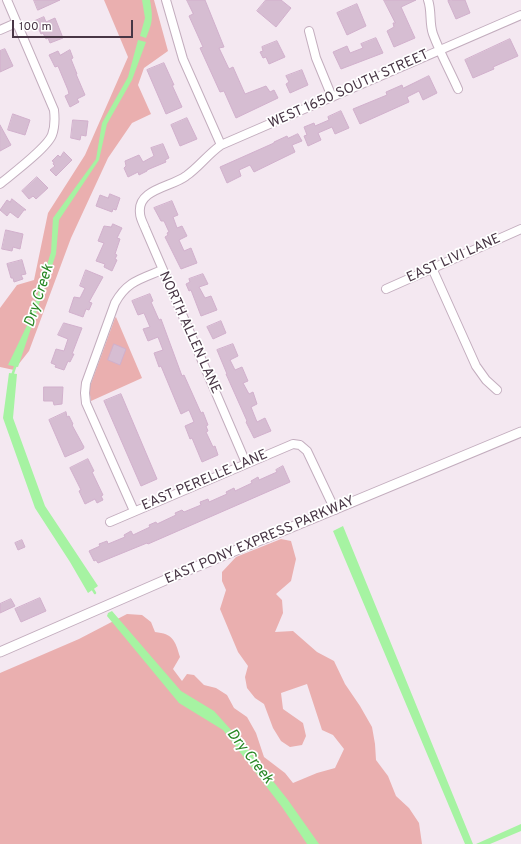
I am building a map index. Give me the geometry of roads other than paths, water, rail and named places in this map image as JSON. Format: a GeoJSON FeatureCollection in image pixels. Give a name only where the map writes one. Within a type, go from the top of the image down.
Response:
{"type":"FeatureCollection","features":[{"type":"Feature","properties":{"kind":"street"},"geometry":{"type":"LineString","coordinates":[[0,184],[52,137],[55,119],[54,110],[7,0]]}},
{"type":"Feature","properties":{"kind":"street"},"geometry":{"type":"LineString","coordinates":[[166,0],[183,59],[221,145]]}},
{"type":"Feature","properties":{"kind":"street"},"geometry":{"type":"LineString","coordinates":[[428,0],[431,9],[430,22],[433,34],[458,89]]}},
{"type":"Feature","properties":{"kind":"street","name":"WEST 1650 SOUTH STREET"},"geometry":{"type":"LineString","coordinates":[[141,201],[153,191],[185,177],[211,152],[221,145],[521,15]]}},
{"type":"Feature","properties":{"kind":"street"},"geometry":{"type":"LineString","coordinates":[[0,30],[16,23]]}},
{"type":"Feature","properties":{"kind":"street"},"geometry":{"type":"LineString","coordinates":[[309,31],[316,58],[332,97]]}},
{"type":"Feature","properties":{"kind":"street","name":"NORTH ALLEN LANE"},"geometry":{"type":"LineString","coordinates":[[141,201],[140,214],[162,270],[246,463]]}},
{"type":"Feature","properties":{"kind":"street","name":"EAST LIVI LANE"},"geometry":{"type":"LineString","coordinates":[[386,289],[521,229]]}},
{"type":"Feature","properties":{"kind":"street"},"geometry":{"type":"LineString","coordinates":[[432,268],[476,366],[486,380],[497,390]]}},
{"type":"Feature","properties":{"kind":"street"},"geometry":{"type":"LineString","coordinates":[[134,511],[86,403],[86,384],[120,293],[128,285],[162,270]]}},
{"type":"Feature","properties":{"kind":"street","name":"EAST PONY EXPRESS PARKWAY"},"geometry":{"type":"LineString","coordinates":[[0,652],[186,571],[521,432]]}},
{"type":"Feature","properties":{"kind":"street","name":"EAST PERELLE LANE"},"geometry":{"type":"LineString","coordinates":[[110,522],[290,444],[300,445],[308,451],[335,510]]}},
{"type":"Feature","properties":{"kind":"water"},"geometry":{"type":"Polygon","coordinates":[[[142,0],[150,0],[152,11],[152,20],[146,38],[140,36],[145,18],[142,0]]]}},
{"type":"Feature","properties":{"kind":"water"},"geometry":{"type":"Polygon","coordinates":[[[138,40],[146,42],[132,80],[107,124],[99,160],[59,220],[56,254],[18,367],[8,365],[30,319],[51,252],[53,218],[96,159],[102,123],[128,77],[138,40]]]}},
{"type":"Feature","properties":{"kind":"water"},"geometry":{"type":"Polygon","coordinates":[[[9,373],[17,374],[13,418],[45,506],[98,586],[88,593],[35,508],[3,418],[9,373]]]}},
{"type":"Feature","properties":{"kind":"water"},"geometry":{"type":"Polygon","coordinates":[[[343,526],[473,844],[465,844],[333,531],[343,526]]]}},
{"type":"Feature","properties":{"kind":"water"},"geometry":{"type":"Polygon","coordinates":[[[112,611],[181,691],[214,711],[242,742],[288,800],[319,844],[307,844],[282,807],[223,730],[179,703],[107,616],[108,613],[112,611]]]}},
{"type":"Feature","properties":{"kind":"water"},"geometry":{"type":"Polygon","coordinates":[[[521,824],[521,831],[490,844],[476,844],[521,824]]]}},
{"type":"Feature","properties":{"kind":"waterway","name":"Dry Creek"},"geometry":{"type":"LineString","coordinates":[[12,376],[16,364]]}},
{"type":"Feature","properties":{"kind":"waterway","name":"Dry Creek"},"geometry":{"type":"LineString","coordinates":[[92,588],[95,593]]}}]}
